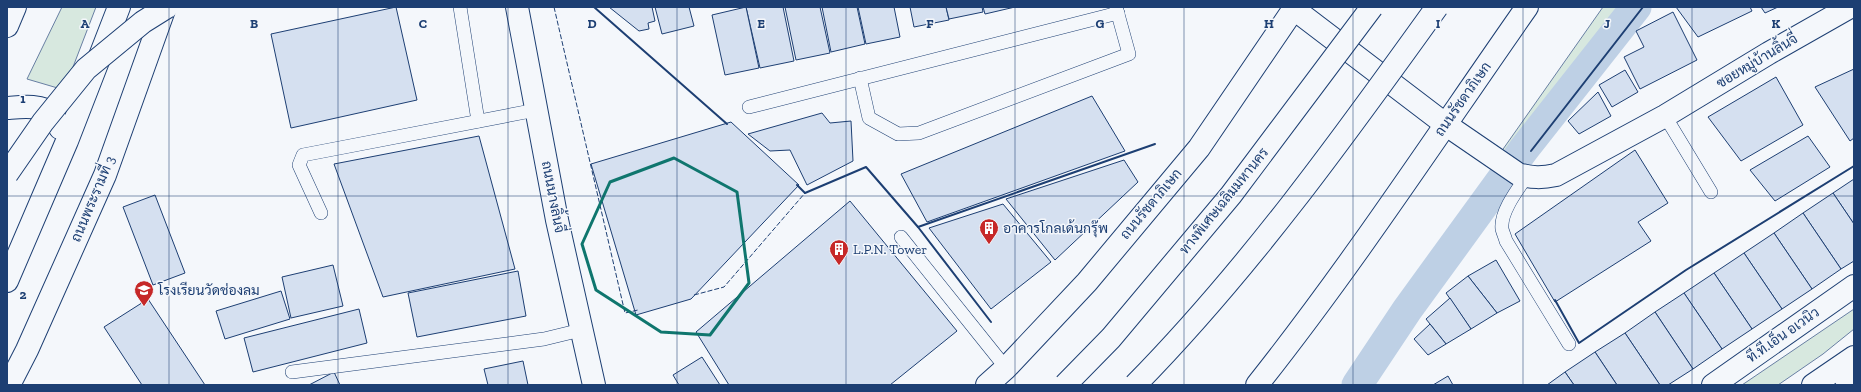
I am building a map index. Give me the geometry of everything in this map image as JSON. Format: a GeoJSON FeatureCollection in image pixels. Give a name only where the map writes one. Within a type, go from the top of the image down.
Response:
{"type":"FeatureCollection","features":[{"type":"Feature","properties":{"kind":"main road"},"geometry":{"type":"LineString","coordinates":[[7,26],[15,7]]}},
{"type":"Feature","properties":{"kind":"main road"},"geometry":{"type":"LineString","coordinates":[[7,281],[67,141],[119,7]]}},
{"type":"Feature","properties":{"kind":"main road"},"geometry":{"type":"LineString","coordinates":[[7,174],[43,122],[86,69],[143,22],[166,7]]}},
{"type":"Feature","properties":{"kind":"main road","name":"ถนนพระรามที่ 3"},"geometry":{"type":"LineString","coordinates":[[9,385],[27,350],[105,175],[166,7]]}},
{"type":"Feature","properties":{"kind":"main road","name":"ถนนนางลิ้นจี่"},"geometry":{"type":"LineString","coordinates":[[517,7],[557,220],[594,385]]}},
{"type":"Feature","properties":{"kind":"main road","name":"ทางพิเศษเฉลิมมหานคร"},"geometry":{"type":"LineString","coordinates":[[1065,385],[1111,338],[1232,195],[1372,7]]}},
{"type":"Feature","properties":{"kind":"main road"},"geometry":{"type":"LineString","coordinates":[[1135,385],[1161,359],[1249,259],[1437,7]]}},
{"type":"Feature","properties":{"kind":"main road","name":"ถนนรัชดาภิเษก"},"geometry":{"type":"LineString","coordinates":[[1257,385],[1286,349],[1367,237],[1527,7]]}},
{"type":"Feature","properties":{"kind":"main road","name":"ซอยหมู่บ้านลิ้นจี่"},"geometry":{"type":"LineString","coordinates":[[1523,175],[1543,178],[1556,175],[1666,116],[1769,53],[1850,7]]}},
{"type":"Feature","properties":{"kind":"main road"},"geometry":{"type":"LineString","coordinates":[[1295,8],[1445,124],[1499,161],[1523,175]]}},
{"type":"Feature","properties":{"kind":"main road","name":"ถนนรัชดาภิเษก"},"geometry":{"type":"LineString","coordinates":[[987,385],[1006,368],[1087,282],[1199,148],[1295,8]]}},
{"type":"Feature","properties":{"kind":"main road"},"geometry":{"type":"LineString","coordinates":[[7,108],[40,108],[52,113],[67,141]]}},
{"type":"Feature","properties":{"kind":"main road","name":"ที.ที.เอ็น อเวนิว"},"geometry":{"type":"LineString","coordinates":[[1713,385],[1854,286]]}},
{"type":"Feature","properties":{"kind":"main road"},"geometry":{"type":"LineString","coordinates":[[1813,385],[1848,370]]}},
{"type":"Feature","properties":{"kind":"lane"},"geometry":{"type":"LineString","coordinates":[[460,7],[478,121]]}},
{"type":"Feature","properties":{"kind":"lane"},"geometry":{"type":"LineString","coordinates":[[749,107],[1117,10],[1129,54],[920,134],[898,134],[869,118],[860,78]]}},
{"type":"Feature","properties":{"kind":"lane"},"geometry":{"type":"LineString","coordinates":[[321,213],[299,165],[303,155],[536,110]]}},
{"type":"Feature","properties":{"kind":"lane"},"geometry":{"type":"LineString","coordinates":[[1666,116],[1711,192]]}},
{"type":"Feature","properties":{"kind":"lane"},"geometry":{"type":"LineString","coordinates":[[1523,175],[1508,207],[1502,228],[1506,241],[1569,344]]}},
{"type":"Feature","properties":{"kind":"lane"},"geometry":{"type":"LineString","coordinates":[[901,237],[1006,368]]}},
{"type":"Feature","properties":{"kind":"lane"},"geometry":{"type":"LineString","coordinates":[[292,372],[544,339],[581,330]]}},
{"type":"Feature","properties":{"kind":"highlighted area"},"geometry":{"type":"Polygon","coordinates":[[[674,158],[737,192],[749,283],[710,335],[661,332],[596,290],[582,244],[610,182],[674,158]]]}},
{"type":"Feature","properties":{"kind":"shaded area"},"geometry":{"type":"Polygon","coordinates":[[[62,7],[96,7],[68,80],[61,89],[27,79],[62,7]]]}},
{"type":"Feature","properties":{"kind":"shaded area"},"geometry":{"type":"Polygon","coordinates":[[[1603,7],[1643,7],[1523,164],[1501,152],[1603,7]]]}},
{"type":"Feature","properties":{"kind":"shaded area"},"geometry":{"type":"Polygon","coordinates":[[[1854,309],[1854,329],[1823,354],[1778,385],[1742,385],[1854,309]]]}},
{"type":"Feature","properties":{"kind":"building"},"geometry":{"type":"Polygon","coordinates":[[[396,7],[417,100],[291,128],[271,34],[396,7]]]}},
{"type":"Feature","properties":{"kind":"building"},"geometry":{"type":"Polygon","coordinates":[[[609,7],[652,7],[655,21],[648,23],[649,29],[639,31],[609,7]]]}},
{"type":"Feature","properties":{"kind":"building"},"geometry":{"type":"Polygon","coordinates":[[[655,7],[689,7],[694,26],[662,34],[655,7]]]}},
{"type":"Feature","properties":{"kind":"building"},"geometry":{"type":"Polygon","coordinates":[[[746,7],[783,7],[794,61],[760,68],[746,7]]]}},
{"type":"Feature","properties":{"kind":"building"},"geometry":{"type":"Polygon","coordinates":[[[746,7],[759,68],[725,75],[712,15],[746,7]]]}},
{"type":"Feature","properties":{"kind":"building"},"geometry":{"type":"Polygon","coordinates":[[[785,7],[820,7],[830,53],[796,60],[785,7]]]}},
{"type":"Feature","properties":{"kind":"building"},"geometry":{"type":"Polygon","coordinates":[[[822,7],[857,7],[865,44],[831,52],[822,7]]]}},
{"type":"Feature","properties":{"kind":"building"},"geometry":{"type":"Polygon","coordinates":[[[858,7],[894,7],[900,37],[866,44],[858,7]]]}},
{"type":"Feature","properties":{"kind":"building"},"geometry":{"type":"Polygon","coordinates":[[[910,7],[946,7],[949,20],[914,27],[910,7]]]}},
{"type":"Feature","properties":{"kind":"building"},"geometry":{"type":"Polygon","coordinates":[[[946,7],[982,7],[983,12],[949,19],[946,7]]]}},
{"type":"Feature","properties":{"kind":"building"},"geometry":{"type":"Polygon","coordinates":[[[983,7],[1015,7],[985,14],[983,7]]]}},
{"type":"Feature","properties":{"kind":"building"},"geometry":{"type":"Polygon","coordinates":[[[1676,7],[1750,7],[1752,11],[1698,37],[1676,7]]]}},
{"type":"Feature","properties":{"kind":"building"},"geometry":{"type":"Polygon","coordinates":[[[1761,7],[1778,7],[1765,13],[1761,7]]]}},
{"type":"Feature","properties":{"kind":"building"},"geometry":{"type":"Polygon","coordinates":[[[1673,12],[1697,60],[1640,89],[1624,57],[1644,47],[1636,31],[1673,12]]]}},
{"type":"Feature","properties":{"kind":"building"},"geometry":{"type":"Polygon","coordinates":[[[1854,69],[1854,138],[1850,141],[1815,87],[1854,69]]]}},
{"type":"Feature","properties":{"kind":"building"},"geometry":{"type":"Polygon","coordinates":[[[1625,70],[1638,92],[1612,107],[1599,85],[1625,70]]]}},
{"type":"Feature","properties":{"kind":"building"},"geometry":{"type":"Polygon","coordinates":[[[1776,77],[1803,125],[1741,161],[1708,117],[1776,77]]]}},
{"type":"Feature","properties":{"kind":"building"},"geometry":{"type":"Polygon","coordinates":[[[1598,92],[1611,116],[1579,134],[1568,121],[1598,92]]]}},
{"type":"Feature","properties":{"kind":"building"},"geometry":{"type":"Polygon","coordinates":[[[1092,96],[1125,151],[927,222],[901,174],[1092,96]]]}},
{"type":"Feature","properties":{"kind":"building"},"geometry":{"type":"Polygon","coordinates":[[[822,113],[830,123],[851,121],[853,161],[807,185],[790,150],[770,151],[748,134],[822,113]]]}},
{"type":"Feature","properties":{"kind":"building"},"geometry":{"type":"Polygon","coordinates":[[[731,122],[799,185],[691,299],[636,315],[591,164],[731,122]]]}},
{"type":"Feature","properties":{"kind":"building"},"geometry":{"type":"Polygon","coordinates":[[[479,136],[515,269],[383,297],[334,164],[479,136]]]}},
{"type":"Feature","properties":{"kind":"building"},"geometry":{"type":"Polygon","coordinates":[[[1808,136],[1830,167],[1775,201],[1750,170],[1808,136]]]}},
{"type":"Feature","properties":{"kind":"building"},"geometry":{"type":"Polygon","coordinates":[[[1635,150],[1668,203],[1638,222],[1651,241],[1555,302],[1515,234],[1635,150]]]}},
{"type":"Feature","properties":{"kind":"building"},"geometry":{"type":"Polygon","coordinates":[[[1124,160],[1138,182],[1055,260],[1006,199],[1124,160]]]}},
{"type":"Feature","properties":{"kind":"building"},"geometry":{"type":"Polygon","coordinates":[[[1854,179],[1854,224],[1833,193],[1854,179]]]}},
{"type":"Feature","properties":{"kind":"building"},"geometry":{"type":"Polygon","coordinates":[[[1833,193],[1854,224],[1854,261],[1841,269],[1803,213],[1833,193]]]}},
{"type":"Feature","properties":{"kind":"building"},"geometry":{"type":"Polygon","coordinates":[[[155,195],[185,273],[153,285],[123,207],[155,195]]]}},
{"type":"Feature","properties":{"kind":"building","name":"L.P.N. Tower"},"geometry":{"type":"Polygon","coordinates":[[[850,201],[957,331],[890,385],[729,385],[696,332],[850,201]]]}},
{"type":"Feature","properties":{"kind":"building","name":"อาคารโกลเด้นกรุ๊พ"},"geometry":{"type":"Polygon","coordinates":[[[1003,204],[1051,262],[991,309],[929,228],[1003,204]]]}},
{"type":"Feature","properties":{"kind":"building"},"geometry":{"type":"Polygon","coordinates":[[[1803,213],[1841,269],[1812,289],[1774,233],[1803,213]]]}},
{"type":"Feature","properties":{"kind":"building"},"geometry":{"type":"Polygon","coordinates":[[[1774,233],[1812,289],[1782,309],[1744,253],[1774,233]]]}},
{"type":"Feature","properties":{"kind":"building"},"geometry":{"type":"Polygon","coordinates":[[[1744,253],[1782,309],[1752,329],[1714,273],[1744,253]]]}},
{"type":"Feature","properties":{"kind":"building"},"geometry":{"type":"Polygon","coordinates":[[[1496,260],[1520,301],[1497,313],[1468,276],[1496,260]]]}},
{"type":"Feature","properties":{"kind":"building"},"geometry":{"type":"Polygon","coordinates":[[[333,265],[343,306],[291,318],[282,277],[333,265]]]}},
{"type":"Feature","properties":{"kind":"building"},"geometry":{"type":"Polygon","coordinates":[[[518,271],[526,316],[417,337],[408,293],[518,271]]]}},
{"type":"Feature","properties":{"kind":"building"},"geometry":{"type":"Polygon","coordinates":[[[1714,273],[1752,329],[1722,349],[1684,293],[1714,273]]]}},
{"type":"Feature","properties":{"kind":"building"},"geometry":{"type":"Polygon","coordinates":[[[1468,276],[1497,313],[1471,329],[1446,293],[1468,276]]]}},
{"type":"Feature","properties":{"kind":"building"},"geometry":{"type":"Polygon","coordinates":[[[281,291],[290,319],[225,339],[216,311],[281,291]]]}},
{"type":"Feature","properties":{"kind":"building"},"geometry":{"type":"Polygon","coordinates":[[[1684,293],[1722,349],[1693,369],[1655,312],[1684,293]]]}},
{"type":"Feature","properties":{"kind":"building"},"geometry":{"type":"Polygon","coordinates":[[[1450,298],[1471,329],[1446,344],[1426,319],[1450,298]]]}},
{"type":"Feature","properties":{"kind":"building"},"geometry":{"type":"Polygon","coordinates":[[[148,299],[205,385],[142,385],[104,327],[148,299]]]}},
{"type":"Feature","properties":{"kind":"building"},"geometry":{"type":"Polygon","coordinates":[[[359,309],[367,343],[253,372],[244,338],[359,309]]]}},
{"type":"Feature","properties":{"kind":"building"},"geometry":{"type":"Polygon","coordinates":[[[1655,312],[1693,369],[1668,385],[1660,385],[1625,333],[1655,312]]]}},
{"type":"Feature","properties":{"kind":"building"},"geometry":{"type":"Polygon","coordinates":[[[1430,324],[1446,344],[1428,355],[1414,339],[1430,324]]]}},
{"type":"Feature","properties":{"kind":"building"},"geometry":{"type":"Polygon","coordinates":[[[1625,333],[1660,385],[1617,385],[1595,352],[1625,333]]]}},
{"type":"Feature","properties":{"kind":"building"},"geometry":{"type":"Polygon","coordinates":[[[1595,352],[1617,385],[1574,385],[1565,372],[1595,352]]]}},
{"type":"Feature","properties":{"kind":"building"},"geometry":{"type":"Polygon","coordinates":[[[702,357],[720,385],[679,385],[673,375],[702,357]]]}},
{"type":"Feature","properties":{"kind":"building"},"geometry":{"type":"Polygon","coordinates":[[[523,361],[528,385],[488,385],[484,369],[523,361]]]}},
{"type":"Feature","properties":{"kind":"building"},"geometry":{"type":"Polygon","coordinates":[[[334,372],[340,385],[309,385],[334,372]]]}},
{"type":"Feature","properties":{"kind":"building"},"geometry":{"type":"Polygon","coordinates":[[[1565,372],[1574,385],[1547,385],[1565,372]]]}},
{"type":"Feature","properties":{"kind":"building"},"geometry":{"type":"Polygon","coordinates":[[[1448,376],[1453,385],[1433,385],[1448,376]]]}},
{"type":"Feature","properties":{"kind":"waterway"},"geometry":{"type":"LineString","coordinates":[[1357,385],[1407,310],[1524,149],[1636,7]]}},
{"type":"Feature","properties":{"kind":"fence"},"geometry":{"type":"LineString","coordinates":[[554,7],[625,313],[638,310]]}},
{"type":"Feature","properties":{"kind":"fence"},"geometry":{"type":"LineString","coordinates":[[694,295],[724,287],[805,193]]}},
{"type":"Feature","properties":{"kind":"wall"},"geometry":{"type":"LineString","coordinates":[[594,7],[727,124]]}},
{"type":"Feature","properties":{"kind":"wall"},"geometry":{"type":"LineString","coordinates":[[1531,151],[1643,7]]}},
{"type":"Feature","properties":{"kind":"wall"},"geometry":{"type":"LineString","coordinates":[[918,227],[1155,144]]}},
{"type":"Feature","properties":{"kind":"wall"},"geometry":{"type":"LineString","coordinates":[[1555,300],[1579,343],[1686,270],[1854,166]]}},
{"type":"Feature","properties":{"kind":"wall"},"geometry":{"type":"LineString","coordinates":[[797,185],[805,193],[866,167],[918,227],[991,322]]}},
{"type":"Feature","properties":{"kind":"place","name":"อาคารโกลเด้นกรุ๊พ"},"geometry":{"type":"Point","coordinates":[989,245]}},
{"type":"Feature","properties":{"kind":"place","name":"L.P.N. Tower"},"geometry":{"type":"Point","coordinates":[839,266]}},
{"type":"Feature","properties":{"kind":"place","name":"โรงเรียนวัดช่องลม"},"geometry":{"type":"Point","coordinates":[144,307]}}]}
